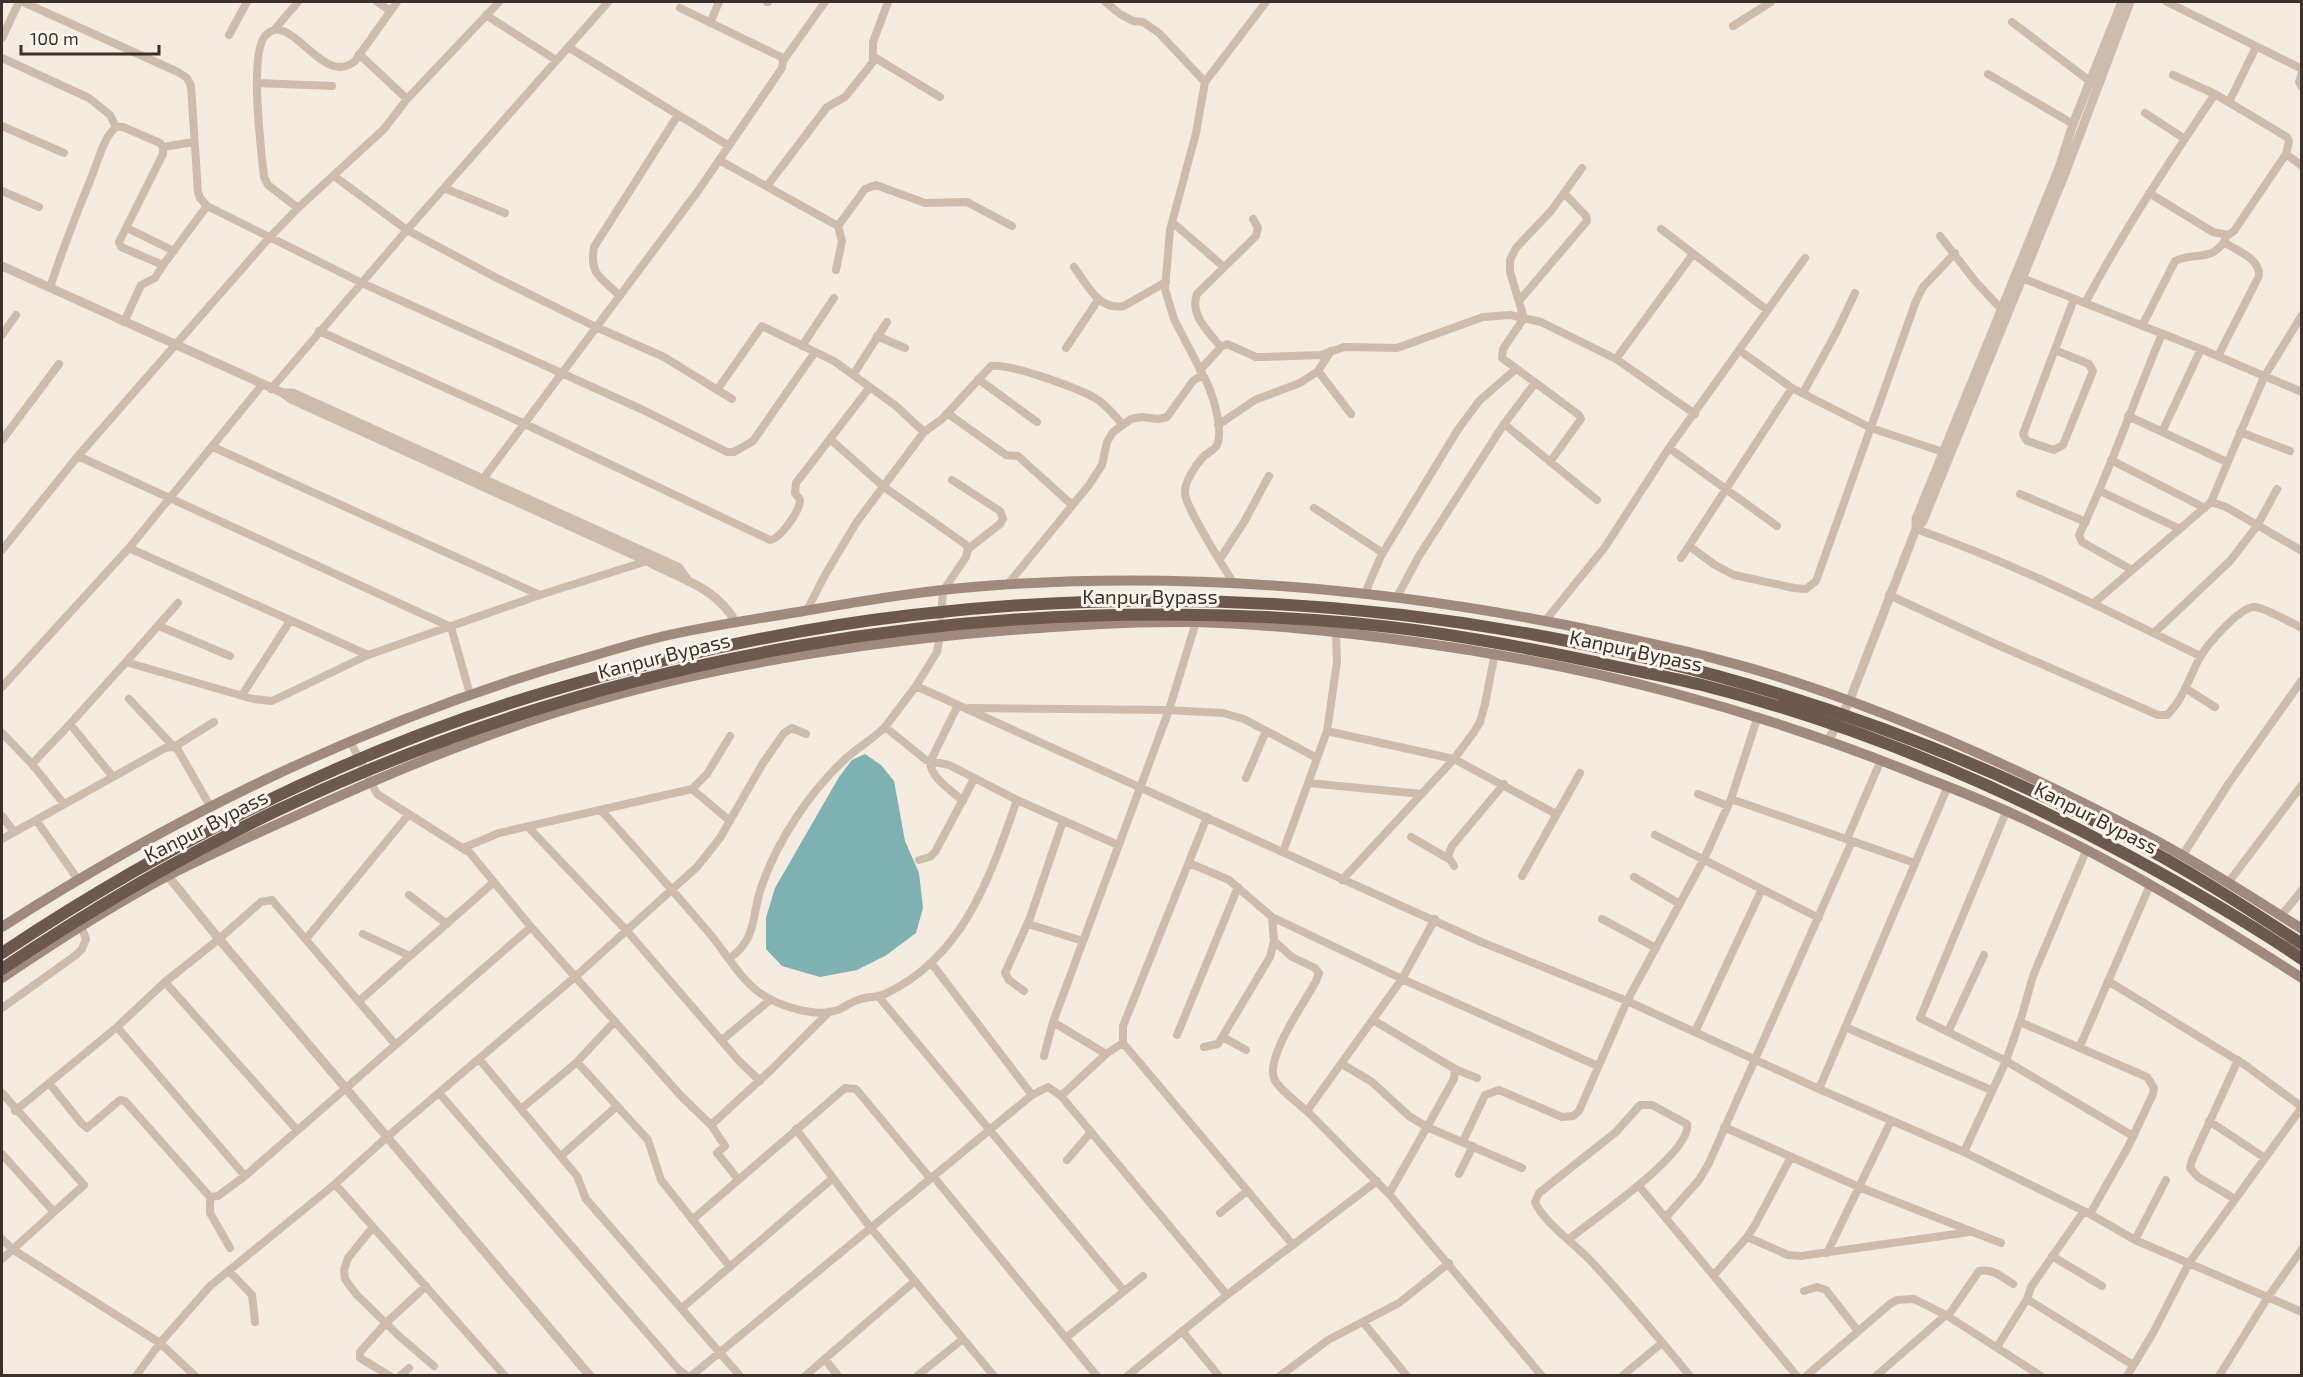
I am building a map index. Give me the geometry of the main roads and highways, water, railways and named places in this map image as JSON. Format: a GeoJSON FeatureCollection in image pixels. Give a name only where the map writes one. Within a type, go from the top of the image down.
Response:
{"type":"FeatureCollection","features":[{"type":"Feature","properties":{"kind":"highway","name":"Kanpur Bypass"},"geometry":{"type":"LineString","coordinates":[[2,953],[66,910],[158,857],[301,785],[426,733],[548,691],[661,660],[768,637],[846,624],[985,608],[1138,601],[1208,601],[1300,607],[1477,625],[1603,647],[1773,692],[1934,748],[2092,821],[2181,869],[2301,944]]}},
{"type":"Feature","properties":{"kind":"highway","name":"Kanpur Bypass"},"geometry":{"type":"LineString","coordinates":[[2,969],[132,887],[277,811],[360,774],[442,742],[554,704],[682,670],[784,648],[849,638],[996,621],[1155,614],[1356,623],[1442,634],[1577,658],[1691,683],[1793,712],[1904,750],[2023,803],[2097,839],[2187,888],[2301,959]]}},
{"type":"Feature","properties":{"kind":"main road"},"geometry":{"type":"LineString","coordinates":[[2,927],[77,878],[210,806],[315,755],[470,694],[550,668],[658,638],[881,598],[1008,584],[1091,581],[1234,584],[1397,597],[1502,612],[1640,641],[1770,674],[1850,702],[1970,750],[2068,795],[2162,843],[2301,928]]}},
{"type":"Feature","properties":{"kind":"main road"},"geometry":{"type":"LineString","coordinates":[[2,978],[81,926],[168,876],[370,782],[447,751],[574,707],[686,677],[820,652],[940,636],[1089,624],[1196,622],[1336,631],[1495,653],[1630,680],[1758,716],[1829,739],[1948,786],[2046,829],[2205,916],[2301,978]]}},
{"type":"Feature","properties":{"kind":"water"},"geometry":{"type":"Polygon","coordinates":[[[865,754],[881,765],[894,781],[905,841],[919,873],[923,908],[916,933],[885,956],[857,970],[820,977],[782,966],[766,949],[766,918],[775,888],[839,777],[852,760],[865,754]]]}}]}
